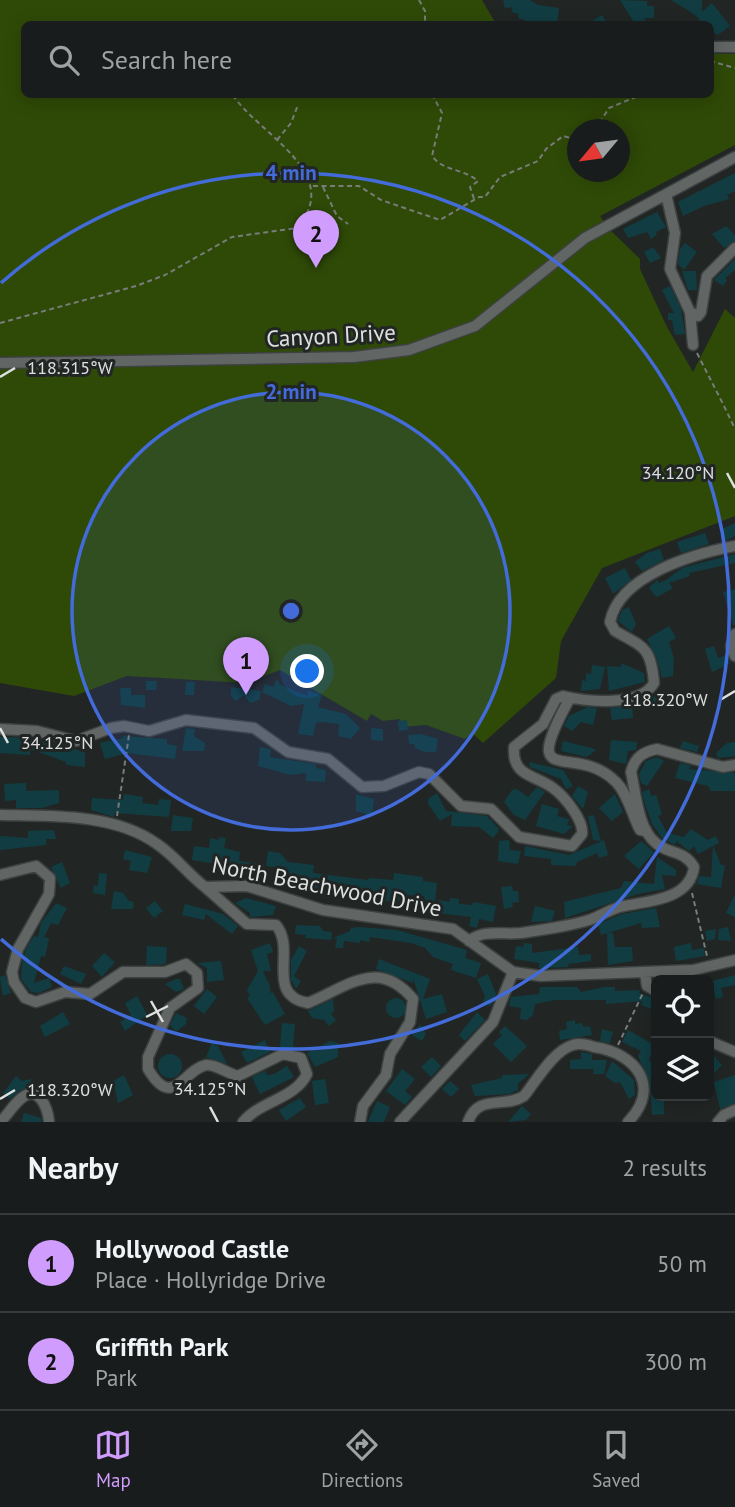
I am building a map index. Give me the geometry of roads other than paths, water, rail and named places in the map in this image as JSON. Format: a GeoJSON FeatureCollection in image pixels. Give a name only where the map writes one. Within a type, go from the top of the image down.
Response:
{"type":"FeatureCollection","features":[{"type":"Feature","properties":{"kind":"street"},"geometry":{"type":"LineString","coordinates":[[714,47],[735,47]]}},
{"type":"Feature","properties":{"kind":"street","name":"Canyon Drive"},"geometry":{"type":"LineString","coordinates":[[0,363],[354,357],[409,350],[475,326],[585,238],[735,157]]}},
{"type":"Feature","properties":{"kind":"street"},"geometry":{"type":"LineString","coordinates":[[666,194],[675,233],[670,269],[690,312],[693,345]]}},
{"type":"Feature","properties":{"kind":"street"},"geometry":{"type":"LineString","coordinates":[[690,312],[698,316],[701,312],[707,276],[735,248]]}},
{"type":"Feature","properties":{"kind":"street"},"geometry":{"type":"LineString","coordinates":[[0,729],[37,731],[76,741],[111,728],[157,730],[186,720],[254,728],[288,752],[328,759],[362,786],[384,786],[419,772],[429,774],[437,779],[452,800],[461,806],[491,809],[519,837],[545,839],[572,846],[583,829],[580,820],[551,786],[523,774],[516,767],[514,747],[543,724],[556,699],[625,701],[650,690],[654,682],[648,653],[636,640],[615,631],[610,622],[615,608],[655,570],[735,545]]}},
{"type":"Feature","properties":{"kind":"street"},"geometry":{"type":"LineString","coordinates":[[735,634],[731,646],[735,656]]}},
{"type":"Feature","properties":{"kind":"street"},"geometry":{"type":"LineString","coordinates":[[570,698],[548,738],[546,749],[549,755],[558,761],[588,766],[617,782],[640,830],[646,831]]}},
{"type":"Feature","properties":{"kind":"street"},"geometry":{"type":"LineString","coordinates":[[469,941],[484,934],[516,933],[566,926],[625,906],[652,903],[671,894],[690,881],[694,867],[682,853],[657,844],[646,831],[631,772],[638,756],[657,749],[723,767],[735,765]]}},
{"type":"Feature","properties":{"kind":"street","name":"North Beachwood Drive"},"geometry":{"type":"LineString","coordinates":[[0,815],[65,816],[115,827],[154,842],[205,887],[247,886],[323,910],[453,929],[513,972],[541,976],[645,973],[709,967],[735,960]]}},
{"type":"Feature","properties":{"kind":"street"},"geometry":{"type":"LineString","coordinates":[[0,875],[36,866],[50,878],[49,894],[14,961],[14,982],[25,998],[36,1002],[65,992],[90,994],[122,972],[165,972],[186,964],[197,973],[198,988],[170,1008],[149,1058],[148,1069],[163,1085],[174,1088],[182,1085],[203,1066],[211,1065],[238,1076],[283,1054],[300,1058],[307,1074],[304,1081],[251,1112],[243,1122]]}},
{"type":"Feature","properties":{"kind":"street"},"geometry":{"type":"LineString","coordinates":[[205,887],[247,924],[276,925],[286,943],[281,975],[285,987],[301,1002],[308,1003],[348,984],[377,977],[391,979],[413,999],[410,1022],[390,1054],[386,1075],[363,1106],[360,1122]]}},
{"type":"Feature","properties":{"kind":"street"},"geometry":{"type":"LineString","coordinates":[[400,1122],[493,1022],[513,972]]}},
{"type":"Feature","properties":{"kind":"street"},"geometry":{"type":"LineString","coordinates":[[645,973],[651,986]]}},
{"type":"Feature","properties":{"kind":"street"},"geometry":{"type":"LineString","coordinates":[[714,1043],[735,1052]]}},
{"type":"Feature","properties":{"kind":"street"},"geometry":{"type":"LineString","coordinates":[[468,1122],[478,1107],[489,1101],[516,1101],[524,1096],[563,1050],[572,1045],[626,1056],[642,1079],[642,1103],[628,1122]]}},
{"type":"Feature","properties":{"kind":"street"},"geometry":{"type":"LineString","coordinates":[[0,1122],[21,1098],[28,1095],[41,1098],[46,1104],[49,1122]]}},
{"type":"Feature","properties":{"kind":"street"},"geometry":{"type":"LineString","coordinates":[[718,1122],[724,1115],[735,1110]]}},
{"type":"Feature","properties":{"kind":"place","name":"Griffith Park"},"geometry":{"type":"Point","coordinates":[316,268]}},
{"type":"Feature","properties":{"kind":"place","name":"Hollywood Castle"},"geometry":{"type":"Point","coordinates":[246,695]}}]}
